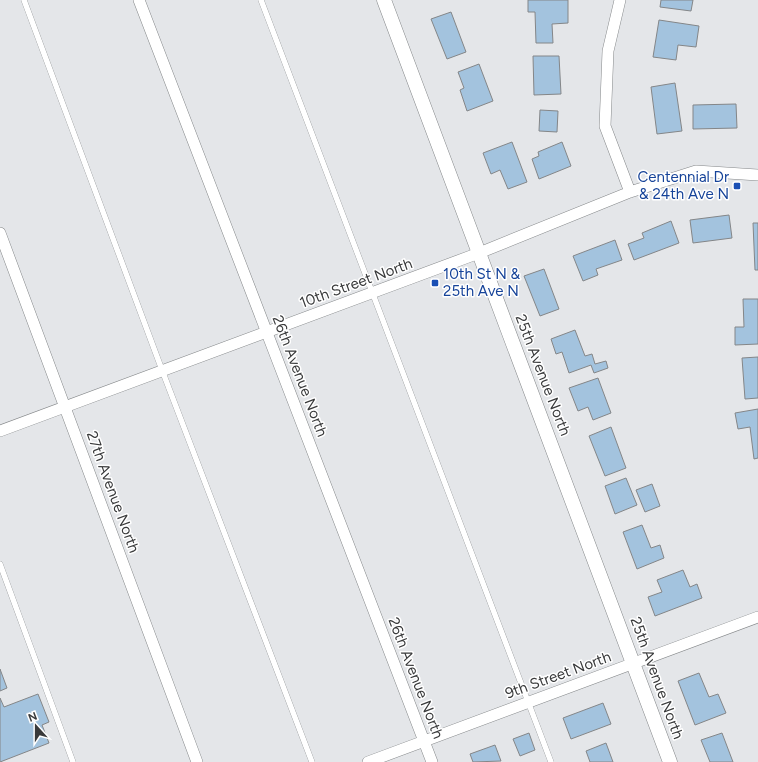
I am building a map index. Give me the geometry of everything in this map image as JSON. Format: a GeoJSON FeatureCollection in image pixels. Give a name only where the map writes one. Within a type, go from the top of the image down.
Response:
{"type":"FeatureCollection","features":[{"type":"Feature","properties":{"kind":"street","name":"26th Avenue North"},"geometry":{"type":"LineString","coordinates":[[139,0],[432,762]]}},
{"type":"Feature","properties":{"kind":"street","name":"25th Avenue North"},"geometry":{"type":"LineString","coordinates":[[384,0],[670,762]]}},
{"type":"Feature","properties":{"kind":"street"},"geometry":{"type":"LineString","coordinates":[[620,0],[608,51],[605,126],[630,192]]}},
{"type":"Feature","properties":{"kind":"street","name":"10th Street North"},"geometry":{"type":"LineString","coordinates":[[0,431],[479,253],[630,192],[696,171],[758,175]]}},
{"type":"Feature","properties":{"kind":"street","name":"27th Avenue North"},"geometry":{"type":"LineString","coordinates":[[0,233],[197,762]]}},
{"type":"Feature","properties":{"kind":"street","name":"9th Street North"},"geometry":{"type":"LineString","coordinates":[[368,762],[758,617]]}},
{"type":"Feature","properties":{"kind":"lane"},"geometry":{"type":"LineString","coordinates":[[24,0],[162,370],[312,762]]}},
{"type":"Feature","properties":{"kind":"lane"},"geometry":{"type":"LineString","coordinates":[[261,0],[551,762]]}},
{"type":"Feature","properties":{"kind":"lane"},"geometry":{"type":"LineString","coordinates":[[0,564],[73,762]]}},
{"type":"Feature","properties":{"kind":"building"},"geometry":{"type":"Polygon","coordinates":[[[528,0],[568,0],[568,23],[552,24],[553,43],[536,43],[535,12],[528,12],[528,0]]]}},
{"type":"Feature","properties":{"kind":"building"},"geometry":{"type":"Polygon","coordinates":[[[661,0],[693,0],[691,11],[660,7],[661,0]]]}},
{"type":"Feature","properties":{"kind":"building"},"geometry":{"type":"Polygon","coordinates":[[[451,12],[466,52],[447,59],[431,19],[451,12]]]}},
{"type":"Feature","properties":{"kind":"building"},"geometry":{"type":"Polygon","coordinates":[[[659,20],[699,26],[696,47],[678,45],[676,60],[653,57],[659,20]]]}},
{"type":"Feature","properties":{"kind":"building"},"geometry":{"type":"Polygon","coordinates":[[[533,56],[559,56],[561,94],[534,95],[533,56]]]}},
{"type":"Feature","properties":{"kind":"building"},"geometry":{"type":"Polygon","coordinates":[[[479,64],[493,101],[467,111],[460,90],[464,88],[458,72],[479,64]]]}},
{"type":"Feature","properties":{"kind":"building"},"geometry":{"type":"Polygon","coordinates":[[[675,83],[682,131],[657,134],[651,87],[675,83]]]}},
{"type":"Feature","properties":{"kind":"building"},"geometry":{"type":"Polygon","coordinates":[[[736,104],[737,128],[693,129],[693,105],[736,104]]]}},
{"type":"Feature","properties":{"kind":"building"},"geometry":{"type":"Polygon","coordinates":[[[540,110],[558,111],[557,132],[539,131],[540,110]]]}},
{"type":"Feature","properties":{"kind":"building"},"geometry":{"type":"Polygon","coordinates":[[[512,142],[527,182],[508,189],[500,170],[491,174],[483,153],[512,142]]]}},
{"type":"Feature","properties":{"kind":"building"},"geometry":{"type":"Polygon","coordinates":[[[562,142],[571,166],[539,179],[532,159],[539,156],[538,152],[562,142]]]}},
{"type":"Feature","properties":{"kind":"building"},"geometry":{"type":"Polygon","coordinates":[[[729,215],[732,238],[693,243],[690,220],[729,215]]]}},
{"type":"Feature","properties":{"kind":"building"},"geometry":{"type":"Polygon","coordinates":[[[671,221],[679,243],[634,260],[628,244],[644,238],[642,233],[671,221]]]}},
{"type":"Feature","properties":{"kind":"building"},"geometry":{"type":"Polygon","coordinates":[[[753,223],[758,223],[758,270],[755,270],[753,223]]]}},
{"type":"Feature","properties":{"kind":"building"},"geometry":{"type":"Polygon","coordinates":[[[615,240],[622,260],[596,269],[598,275],[583,281],[573,256],[615,240]]]}},
{"type":"Feature","properties":{"kind":"building"},"geometry":{"type":"Polygon","coordinates":[[[544,269],[559,309],[540,316],[524,276],[544,269]]]}},
{"type":"Feature","properties":{"kind":"building"},"geometry":{"type":"Polygon","coordinates":[[[743,299],[758,299],[758,344],[735,345],[735,327],[744,327],[743,299]]]}},
{"type":"Feature","properties":{"kind":"building"},"geometry":{"type":"Polygon","coordinates":[[[575,330],[585,356],[592,354],[595,364],[606,361],[608,368],[594,373],[591,365],[569,373],[562,352],[556,354],[551,339],[575,330]]]}},
{"type":"Feature","properties":{"kind":"building"},"geometry":{"type":"Polygon","coordinates":[[[758,357],[758,398],[745,399],[742,358],[758,357]]]}},
{"type":"Feature","properties":{"kind":"building"},"geometry":{"type":"Polygon","coordinates":[[[598,378],[611,413],[593,420],[588,407],[578,411],[569,388],[598,378]]]}},
{"type":"Feature","properties":{"kind":"building"},"geometry":{"type":"Polygon","coordinates":[[[758,409],[758,458],[754,459],[750,427],[738,429],[735,413],[758,409]]]}},
{"type":"Feature","properties":{"kind":"building"},"geometry":{"type":"Polygon","coordinates":[[[611,427],[626,468],[605,476],[589,436],[611,427]]]}},
{"type":"Feature","properties":{"kind":"building"},"geometry":{"type":"Polygon","coordinates":[[[626,478],[637,505],[615,514],[605,486],[626,478]]]}},
{"type":"Feature","properties":{"kind":"building"},"geometry":{"type":"Polygon","coordinates":[[[652,484],[660,506],[645,512],[636,490],[652,484]]]}},
{"type":"Feature","properties":{"kind":"building"},"geometry":{"type":"Polygon","coordinates":[[[642,525],[651,548],[660,545],[664,558],[637,569],[623,532],[642,525]]]}},
{"type":"Feature","properties":{"kind":"building"},"geometry":{"type":"Polygon","coordinates":[[[683,570],[690,587],[697,584],[702,598],[655,616],[648,597],[662,592],[657,580],[683,570]]]}},
{"type":"Feature","properties":{"kind":"building"},"geometry":{"type":"Polygon","coordinates":[[[0,669],[7,688],[0,691],[0,669]]]}},
{"type":"Feature","properties":{"kind":"building"},"geometry":{"type":"Polygon","coordinates":[[[699,673],[709,697],[718,694],[726,713],[695,725],[678,681],[699,673]]]}},
{"type":"Feature","properties":{"kind":"building"},"geometry":{"type":"Polygon","coordinates":[[[38,694],[49,722],[42,725],[49,743],[0,762],[0,698],[4,707],[38,694]]]}},
{"type":"Feature","properties":{"kind":"building"},"geometry":{"type":"Polygon","coordinates":[[[603,703],[611,724],[571,739],[563,718],[603,703]]]}},
{"type":"Feature","properties":{"kind":"building"},"geometry":{"type":"Polygon","coordinates":[[[529,733],[535,750],[520,756],[513,739],[529,733]]]}},
{"type":"Feature","properties":{"kind":"building"},"geometry":{"type":"Polygon","coordinates":[[[722,733],[733,762],[710,762],[701,740],[722,733]]]}},
{"type":"Feature","properties":{"kind":"building"},"geometry":{"type":"Polygon","coordinates":[[[606,743],[613,762],[590,762],[586,751],[606,743]]]}},
{"type":"Feature","properties":{"kind":"building"},"geometry":{"type":"Polygon","coordinates":[[[495,745],[501,761],[473,762],[470,754],[495,745]]]}},
{"type":"Feature","properties":{"kind":"place","name":"Centennial Dr & 24th Ave N"},"geometry":{"type":"Point","coordinates":[737,186]}},
{"type":"Feature","properties":{"kind":"place","name":"10th St N & 25th Ave N"},"geometry":{"type":"Point","coordinates":[435,283]}}]}
